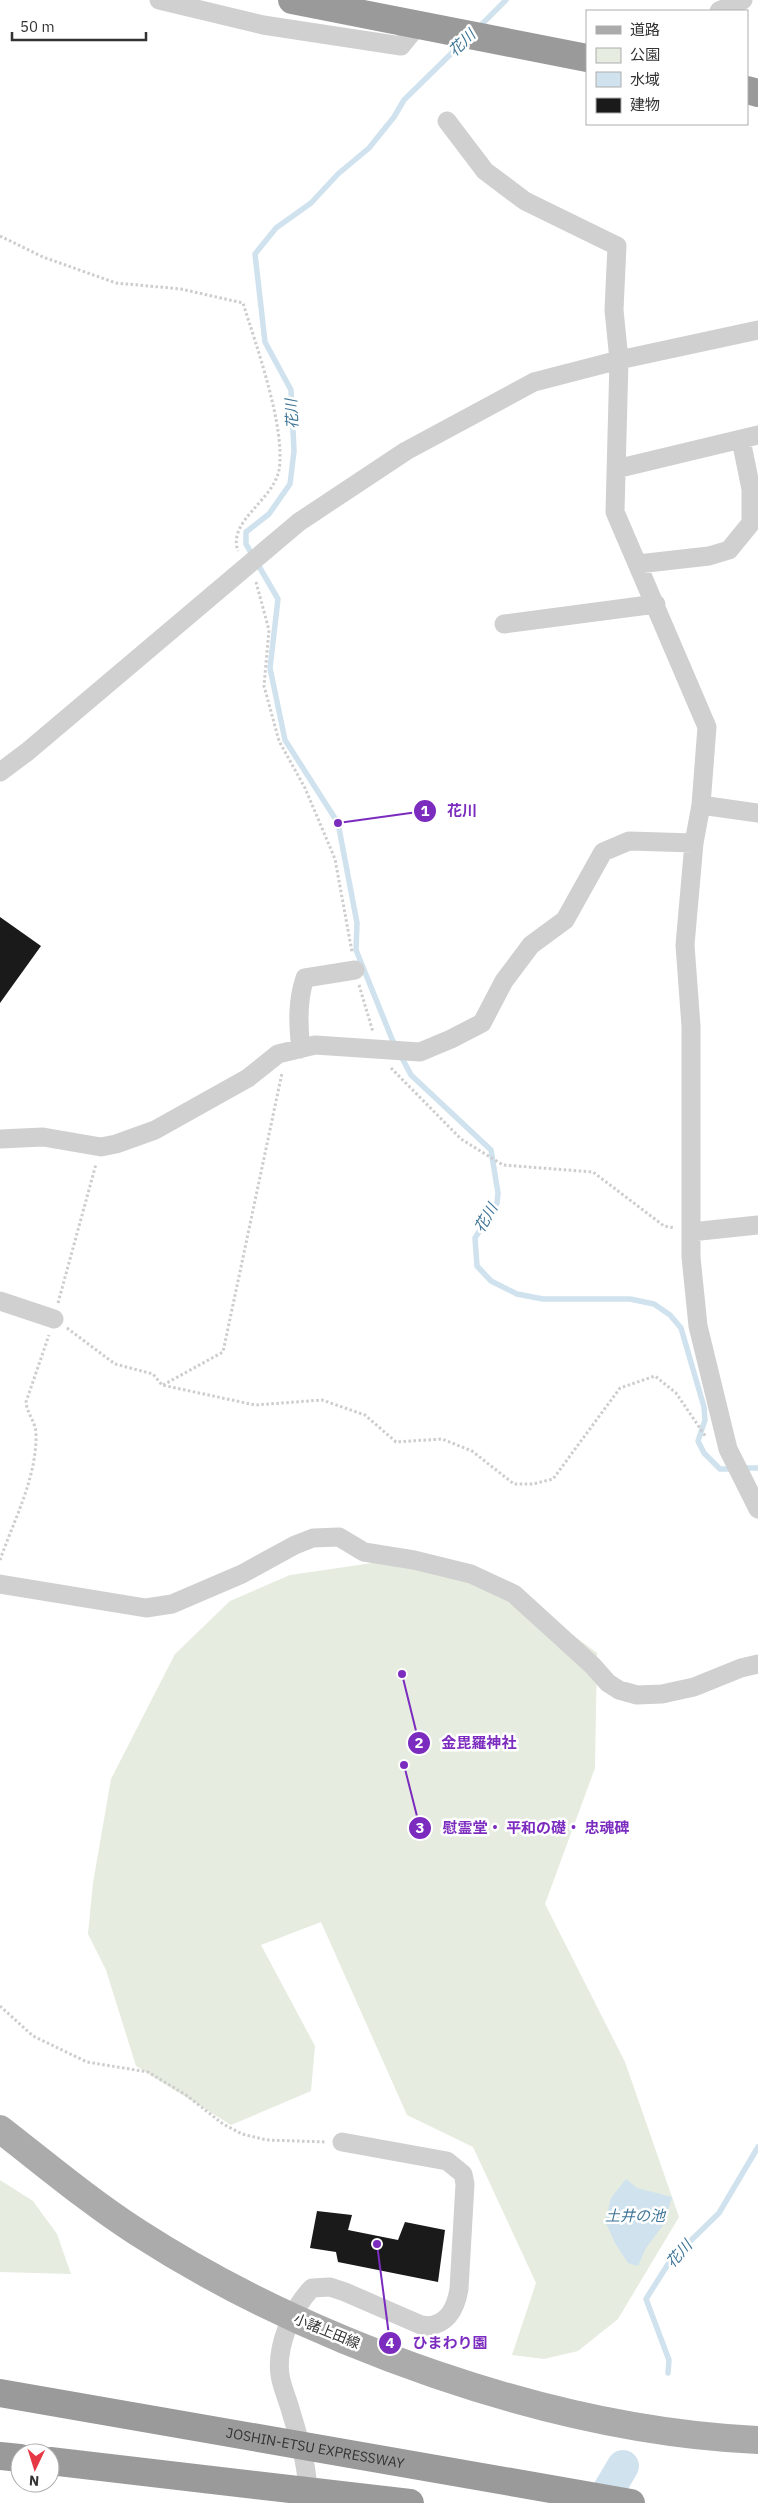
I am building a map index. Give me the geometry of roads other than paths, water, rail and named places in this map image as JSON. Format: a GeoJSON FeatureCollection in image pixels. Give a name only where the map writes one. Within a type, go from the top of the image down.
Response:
{"type":"FeatureCollection","features":[{"type":"Feature","properties":{"kind":"highway"},"geometry":{"type":"LineString","coordinates":[[292,0],[586,58]]}},
{"type":"Feature","properties":{"kind":"highway","name":"JOSHIN-ETSU EXPRESSWAY"},"geometry":{"type":"LineString","coordinates":[[0,2393],[630,2503]]}},
{"type":"Feature","properties":{"kind":"highway"},"geometry":{"type":"LineString","coordinates":[[60,2462],[410,2503]]}},
{"type":"Feature","properties":{"kind":"main road","name":"小諸上田線"},"geometry":{"type":"LineString","coordinates":[[0,2129],[135,2231],[192,2266],[292,2317],[393,2358],[510,2396],[629,2424],[682,2433],[758,2440]]}},
{"type":"Feature","properties":{"kind":"street"},"geometry":{"type":"LineString","coordinates":[[159,0],[263,25],[401,46],[419,24]]}},
{"type":"Feature","properties":{"kind":"street"},"geometry":{"type":"LineString","coordinates":[[721,10],[743,0]]}},
{"type":"Feature","properties":{"kind":"street"},"geometry":{"type":"LineString","coordinates":[[447,121],[485,171],[526,201],[617,246],[614,310],[619,360],[615,512],[656,604],[707,727],[701,805],[694,843],[685,945],[691,1026],[691,1232],[698,1326],[728,1449],[758,1509]]}},
{"type":"Feature","properties":{"kind":"street"},"geometry":{"type":"LineString","coordinates":[[0,772],[27,752],[299,522],[406,451],[534,382],[619,360],[758,330]]}},
{"type":"Feature","properties":{"kind":"street"},"geometry":{"type":"LineString","coordinates":[[616,469],[749,437],[751,523],[729,550],[709,556],[638,564]]}},
{"type":"Feature","properties":{"kind":"street"},"geometry":{"type":"LineString","coordinates":[[504,624],[656,604]]}},
{"type":"Feature","properties":{"kind":"street"},"geometry":{"type":"LineString","coordinates":[[701,805],[758,813]]}},
{"type":"Feature","properties":{"kind":"street"},"geometry":{"type":"LineString","coordinates":[[0,1139],[43,1137],[101,1147],[155,1130],[248,1078],[278,1054],[315,1045],[420,1052],[482,1023],[504,981],[531,945],[565,920],[603,852],[629,841],[694,843]]}},
{"type":"Feature","properties":{"kind":"street"},"geometry":{"type":"LineString","coordinates":[[294,1050],[301,989],[305,978],[355,970]]}},
{"type":"Feature","properties":{"kind":"street"},"geometry":{"type":"LineString","coordinates":[[691,1232],[758,1225]]}},
{"type":"Feature","properties":{"kind":"street"},"geometry":{"type":"LineString","coordinates":[[0,1301],[54,1318]]}},
{"type":"Feature","properties":{"kind":"street"},"geometry":{"type":"LineString","coordinates":[[0,1584],[146,1608],[172,1604],[242,1574],[295,1545],[313,1538],[339,1537],[364,1552],[414,1560],[471,1574],[514,1594],[593,1666],[608,1683],[618,1690],[637,1695],[662,1694],[694,1687],[741,1668],[758,1664]]}},
{"type":"Feature","properties":{"kind":"street"},"geometry":{"type":"LineString","coordinates":[[308,2503],[302,2447],[280,2374],[284,2341],[292,2317],[303,2297],[312,2288],[320,2287],[345,2292],[421,2325],[429,2326],[442,2322],[456,2303],[464,2194],[463,2174],[447,2162],[342,2142]]}},
{"type":"Feature","properties":{"kind":"water","name":"土井の池"},"geometry":{"type":"Polygon","coordinates":[[[626,2179],[637,2188],[672,2197],[664,2224],[646,2248],[638,2266],[628,2263],[615,2243],[605,2221],[611,2198],[626,2179]]]}},
{"type":"Feature","properties":{"kind":"waterway","name":"花川"},"geometry":{"type":"LineString","coordinates":[[477,29],[506,0]]}},
{"type":"Feature","properties":{"kind":"waterway","name":"花川"},"geometry":{"type":"LineString","coordinates":[[463,42],[404,100],[394,117],[369,148],[338,174],[311,203],[276,228],[255,254],[265,342],[291,390],[294,451],[290,484],[269,514],[246,532],[246,544],[278,599],[270,668],[285,740],[338,823],[357,923],[356,950],[392,1039],[411,1075],[491,1150],[498,1193],[497,1203],[475,1238],[477,1266],[491,1281],[517,1294],[543,1299],[630,1299],[654,1304],[670,1315],[681,1328],[704,1407],[705,1420],[698,1441],[704,1453],[720,1469],[733,1469]]}},
{"type":"Feature","properties":{"kind":"waterway","name":"花川"},"geometry":{"type":"LineString","coordinates":[[743,1468],[758,1468]]}},
{"type":"Feature","properties":{"kind":"waterway","name":"花川"},"geometry":{"type":"LineString","coordinates":[[668,2373],[669,2360],[646,2299],[670,2261],[719,2213],[758,2147]]}},
{"type":"Feature","properties":{"kind":"waterway","name":"花川"},"geometry":{"type":"LineString","coordinates":[[601,2503],[623,2466]]}},
{"type":"Feature","properties":{"kind":"place","name":"花川"},"geometry":{"type":"Point","coordinates":[338,823]}},
{"type":"Feature","properties":{"kind":"place","name":"金毘羅神社"},"geometry":{"type":"Point","coordinates":[402,1674]}},
{"type":"Feature","properties":{"kind":"place","name":"慰霊堂・ 平和の礎・ 忠魂碑"},"geometry":{"type":"Point","coordinates":[404,1765]}},
{"type":"Feature","properties":{"kind":"place","name":"ひまわり園"},"geometry":{"type":"Point","coordinates":[377,2244]}}]}
